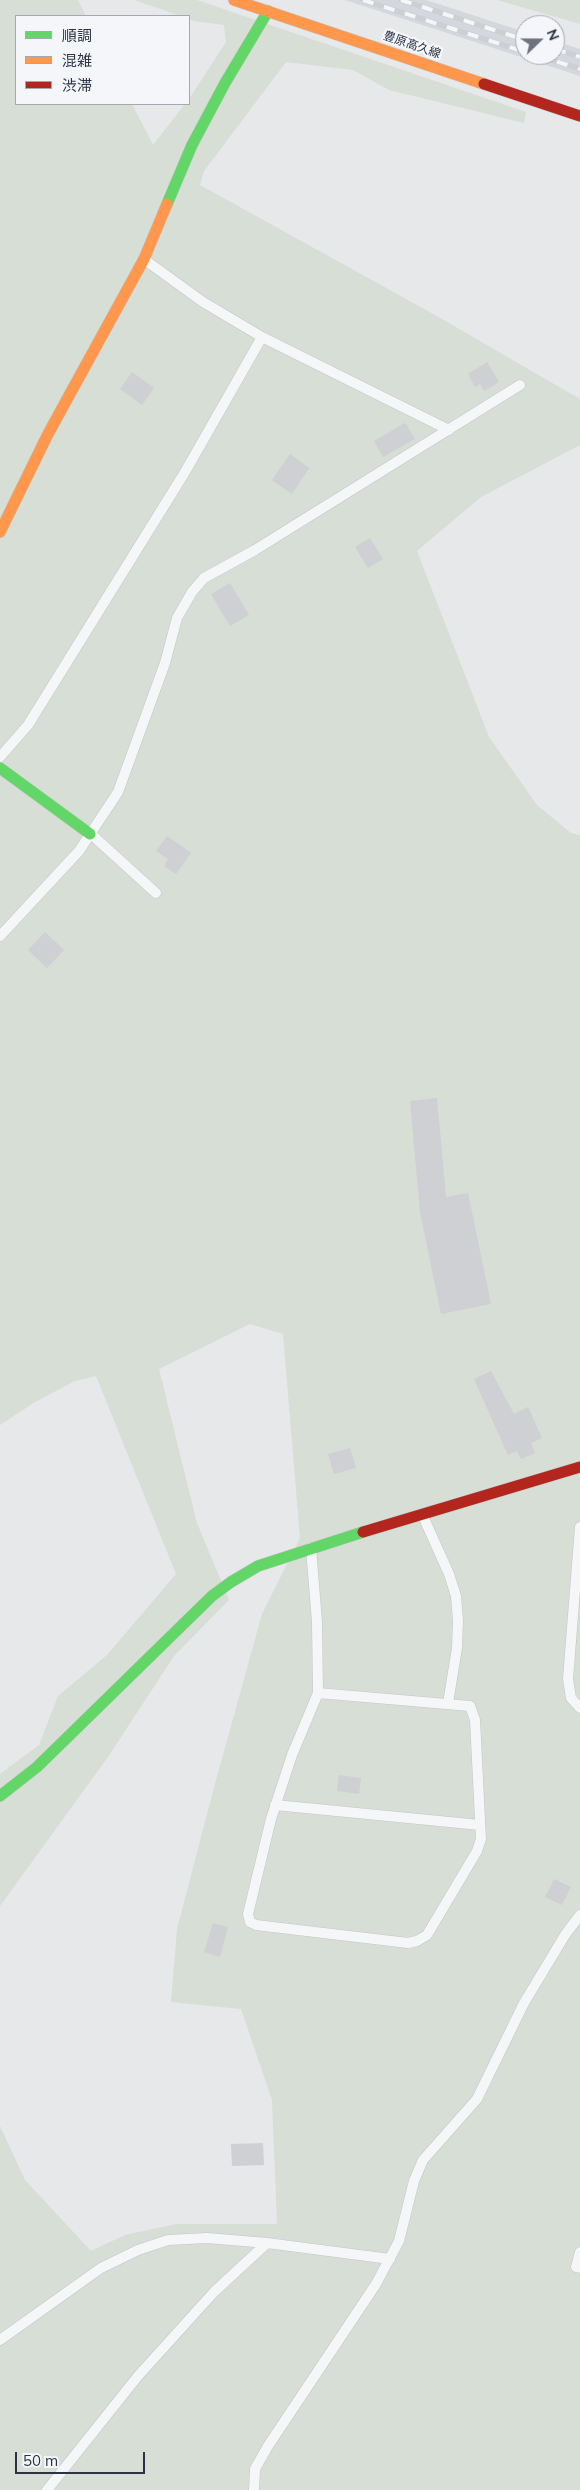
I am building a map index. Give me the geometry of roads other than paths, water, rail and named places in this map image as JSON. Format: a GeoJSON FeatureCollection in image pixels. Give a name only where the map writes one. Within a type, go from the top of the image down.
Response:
{"type":"FeatureCollection","features":[{"type":"Feature","properties":{"kind":"street","name":"豊原高久線"},"geometry":{"type":"LineString","coordinates":[[234,0],[580,116]]}},
{"type":"Feature","properties":{"kind":"street"},"geometry":{"type":"LineString","coordinates":[[0,532],[48,434],[144,259],[192,145],[268,12]]}},
{"type":"Feature","properties":{"kind":"street"},"geometry":{"type":"LineString","coordinates":[[0,768],[90,834]]}},
{"type":"Feature","properties":{"kind":"street"},"geometry":{"type":"LineString","coordinates":[[0,1796],[37,1767],[212,1596],[258,1566],[422,1514],[580,1468]]}},
{"type":"Feature","properties":{"kind":"lane"},"geometry":{"type":"LineString","coordinates":[[268,12],[275,0]]}},
{"type":"Feature","properties":{"kind":"lane"},"geometry":{"type":"LineString","coordinates":[[144,259],[203,302],[262,338],[449,430]]}},
{"type":"Feature","properties":{"kind":"lane"},"geometry":{"type":"LineString","coordinates":[[0,757],[28,725],[185,472],[262,338]]}},
{"type":"Feature","properties":{"kind":"lane"},"geometry":{"type":"LineString","coordinates":[[0,936],[79,851],[118,792],[165,663],[177,618],[192,592],[204,578],[255,550],[520,385]]}},
{"type":"Feature","properties":{"kind":"lane"},"geometry":{"type":"LineString","coordinates":[[90,834],[156,893]]}},
{"type":"Feature","properties":{"kind":"lane"},"geometry":{"type":"LineString","coordinates":[[422,1514],[449,1574],[456,1596],[457,1648],[448,1703]]}},
{"type":"Feature","properties":{"kind":"lane"},"geometry":{"type":"LineString","coordinates":[[580,1527],[568,1679],[571,1698],[580,1708]]}},
{"type":"Feature","properties":{"kind":"lane"},"geometry":{"type":"LineString","coordinates":[[311,1548],[317,1622],[318,1693],[292,1755],[275,1805],[248,1914],[250,1922],[256,1926],[408,1943],[417,1941],[427,1935],[477,1851],[481,1839],[475,1720],[470,1706],[318,1693]]}},
{"type":"Feature","properties":{"kind":"lane"},"geometry":{"type":"LineString","coordinates":[[275,1805],[480,1825]]}},
{"type":"Feature","properties":{"kind":"lane"},"geometry":{"type":"LineString","coordinates":[[254,2490],[255,2469],[268,2446],[376,2284],[390,2259],[399,2241],[414,2181],[423,2160],[477,2099],[524,2004],[565,1935],[580,1915]]}},
{"type":"Feature","properties":{"kind":"lane"},"geometry":{"type":"LineString","coordinates":[[0,2340],[102,2268],[138,2250],[168,2240],[207,2238],[267,2243],[390,2259]]}},
{"type":"Feature","properties":{"kind":"lane"},"geometry":{"type":"LineString","coordinates":[[47,2490],[138,2376],[214,2292],[267,2243]]}},
{"type":"Feature","properties":{"kind":"lane"},"geometry":{"type":"LineString","coordinates":[[580,2252],[576,2267],[580,2268]]}},
{"type":"Feature","properties":{"kind":"railway"},"geometry":{"type":"LineString","coordinates":[[363,0],[515,49]]}},
{"type":"Feature","properties":{"kind":"railway"},"geometry":{"type":"LineString","coordinates":[[401,0],[515,37]]}},
{"type":"Feature","properties":{"kind":"railway"},"geometry":{"type":"LineString","coordinates":[[565,52],[580,57]]}},
{"type":"Feature","properties":{"kind":"railway"},"geometry":{"type":"LineString","coordinates":[[565,64],[580,69]]}}]}
